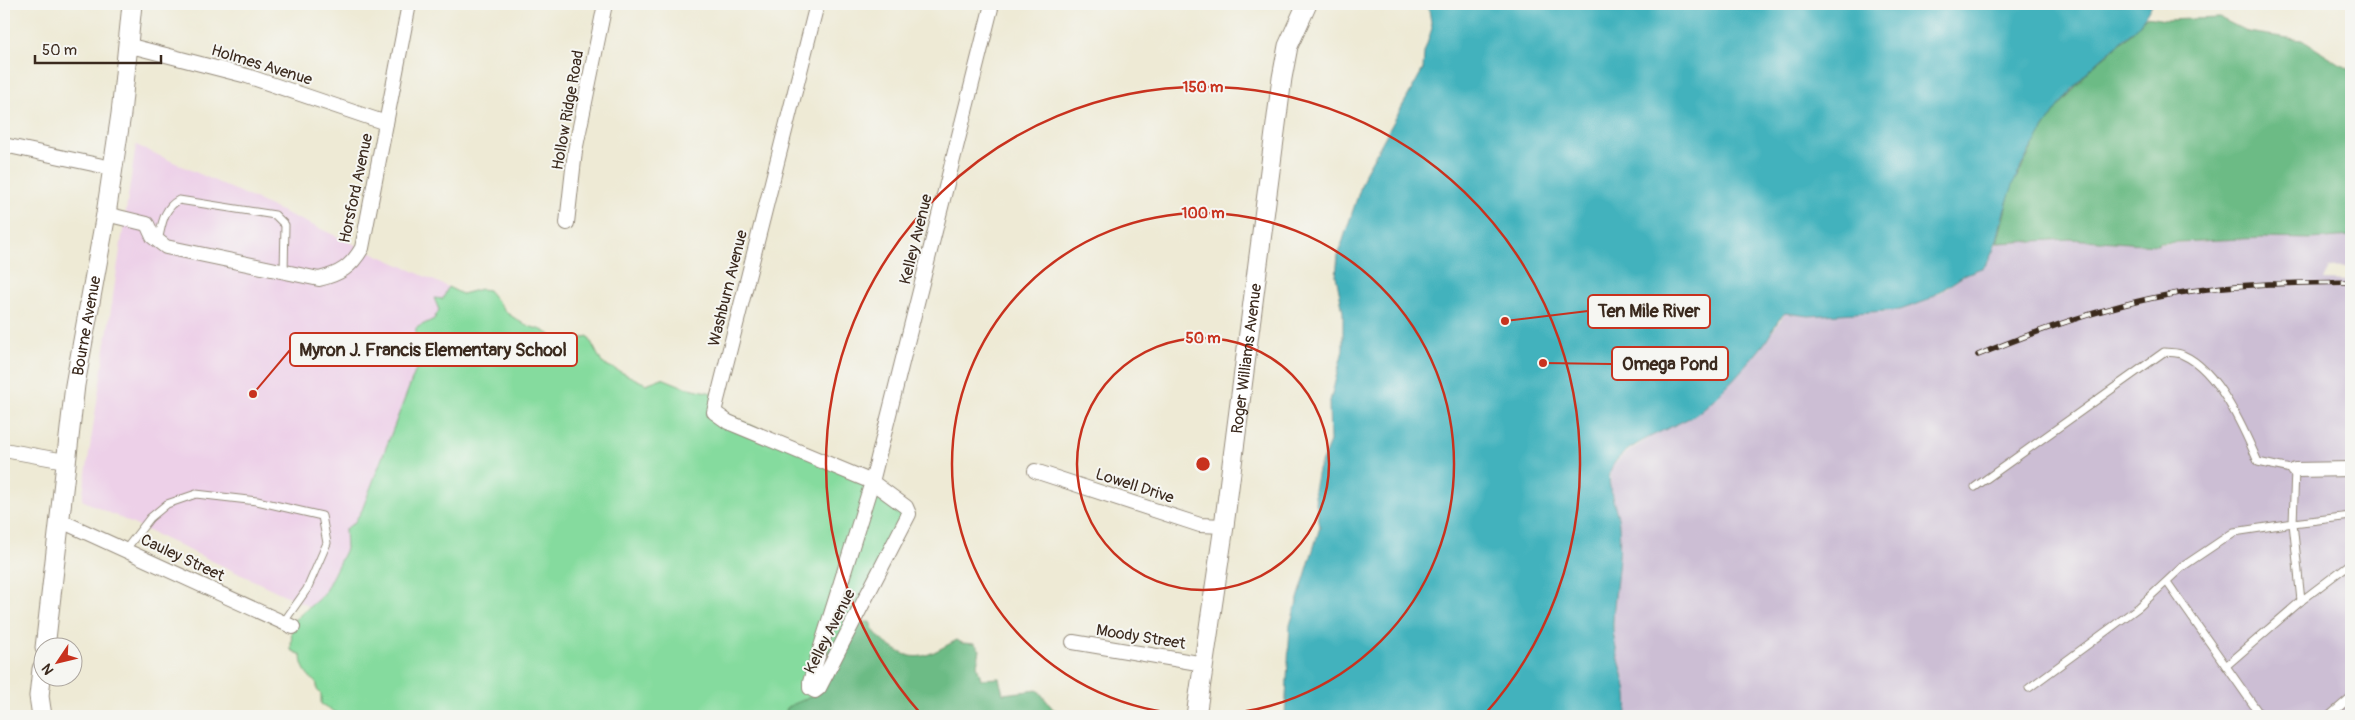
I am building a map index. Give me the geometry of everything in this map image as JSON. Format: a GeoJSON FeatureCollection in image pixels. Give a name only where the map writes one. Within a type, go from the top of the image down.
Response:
{"type":"FeatureCollection","features":[{"type":"Feature","properties":{"kind":"main road","name":"Bourne Avenue"},"geometry":{"type":"LineString","coordinates":[[46,638],[75,385],[106,214],[121,114],[132,4]]}},
{"type":"Feature","properties":{"kind":"main road","name":"Roger Williams Avenue"},"geometry":{"type":"LineString","coordinates":[[1196,716],[1224,526],[1282,78],[1288,46],[1299,6]]}},
{"type":"Feature","properties":{"kind":"main road"},"geometry":{"type":"LineString","coordinates":[[40,688],[42,716]]}},
{"type":"Feature","properties":{"kind":"street","name":"Horsford Avenue"},"geometry":{"type":"LineString","coordinates":[[106,214],[147,224],[153,238],[166,247],[319,279],[337,275],[356,259],[362,248],[408,4]]}},
{"type":"Feature","properties":{"kind":"street","name":"Hollow Ridge Road"},"geometry":{"type":"LineString","coordinates":[[567,223],[575,151],[605,4]]}},
{"type":"Feature","properties":{"kind":"street","name":"Washburn Avenue"},"geometry":{"type":"LineString","coordinates":[[817,4],[714,412],[728,422],[872,482]]}},
{"type":"Feature","properties":{"kind":"street","name":"Kelley Avenue"},"geometry":{"type":"LineString","coordinates":[[872,482],[906,507],[909,514],[819,688],[815,691],[810,688],[810,682],[872,482],[992,4]]}},
{"type":"Feature","properties":{"kind":"street","name":"Holmes Avenue"},"geometry":{"type":"LineString","coordinates":[[127,45],[247,76],[386,123]]}},
{"type":"Feature","properties":{"kind":"street"},"geometry":{"type":"LineString","coordinates":[[4,145],[112,168]]}},
{"type":"Feature","properties":{"kind":"street"},"geometry":{"type":"LineString","coordinates":[[4,450],[65,461]]}},
{"type":"Feature","properties":{"kind":"street"},"geometry":{"type":"LineString","coordinates":[[2294,470],[2351,469]]}},
{"type":"Feature","properties":{"kind":"street","name":"Lowell Drive"},"geometry":{"type":"LineString","coordinates":[[1035,471],[1200,525],[1224,526]]}},
{"type":"Feature","properties":{"kind":"street","name":"Cauley Street"},"geometry":{"type":"LineString","coordinates":[[59,520],[288,625]]}},
{"type":"Feature","properties":{"kind":"street","name":"Moody Street"},"geometry":{"type":"LineString","coordinates":[[1073,642],[1204,664]]}},
{"type":"Feature","properties":{"kind":"lane"},"geometry":{"type":"LineString","coordinates":[[158,241],[166,211],[172,203],[179,200],[275,215],[285,224],[284,272]]}},
{"type":"Feature","properties":{"kind":"lane"},"geometry":{"type":"LineString","coordinates":[[1975,487],[2164,352],[2182,354],[2200,365],[2228,401],[2246,433],[2258,462],[2294,470],[2293,523],[2301,601]]}},
{"type":"Feature","properties":{"kind":"lane"},"geometry":{"type":"LineString","coordinates":[[126,550],[150,518],[167,504],[196,494],[257,501],[322,516],[327,543],[308,589],[288,625]]}},
{"type":"Feature","properties":{"kind":"lane"},"geometry":{"type":"LineString","coordinates":[[2029,688],[2139,607],[2182,567],[2234,532],[2351,516]]}},
{"type":"Feature","properties":{"kind":"lane"},"geometry":{"type":"LineString","coordinates":[[2226,666],[2301,601],[2351,563]]}},
{"type":"Feature","properties":{"kind":"lane"},"geometry":{"type":"LineString","coordinates":[[2167,582],[2261,716]]}},
{"type":"Feature","properties":{"kind":"lane"},"geometry":{"type":"LineString","coordinates":[[2329,716],[2351,697]]}},
{"type":"Feature","properties":{"kind":"shaded area"},"geometry":{"type":"Polygon","coordinates":[[[136,145],[448,287],[323,613],[82,500],[136,145]]]}},
{"type":"Feature","properties":{"kind":"shaded area"},"geometry":{"type":"Polygon","coordinates":[[[2351,236],[2351,267],[2329,268],[2324,280],[2351,281],[2351,716],[1626,716],[1614,638],[1614,603],[1620,541],[1619,522],[1610,487],[1611,468],[1622,456],[1655,434],[1773,331],[1785,313],[1809,316],[1845,312],[1884,312],[1940,293],[1966,274],[1979,269],[1988,262],[1997,243],[2070,239],[2158,244],[2262,238],[2311,239],[2351,236]]]}},
{"type":"Feature","properties":{"kind":"green space"},"geometry":{"type":"Polygon","coordinates":[[[2146,17],[2166,20],[2220,18],[2248,32],[2302,40],[2351,71],[2351,236],[2311,239],[2262,238],[2158,243],[2158,245],[2070,239],[1997,243],[2011,188],[2038,137],[2057,109],[2093,66],[2127,38],[2146,17]]]}},
{"type":"Feature","properties":{"kind":"green space"},"geometry":{"type":"Polygon","coordinates":[[[448,287],[462,294],[481,289],[488,290],[507,313],[525,325],[542,330],[565,343],[588,336],[602,363],[646,384],[662,378],[684,387],[722,395],[720,407],[725,413],[841,469],[906,514],[815,695],[790,716],[342,716],[321,704],[321,694],[317,690],[317,684],[302,664],[301,655],[291,650],[292,622],[323,595],[346,549],[345,529],[354,523],[362,510],[423,351],[415,347],[416,328],[434,319],[439,310],[434,298],[443,299],[448,287]]]}},
{"type":"Feature","properties":{"kind":"green space"},"geometry":{"type":"Polygon","coordinates":[[[854,622],[870,622],[875,633],[883,641],[900,652],[916,657],[924,656],[957,640],[962,643],[975,644],[980,650],[977,665],[981,679],[999,678],[1003,694],[1038,690],[1053,709],[1070,716],[785,716],[787,707],[815,695],[854,622]]]}},
{"type":"Feature","properties":{"kind":"water"},"geometry":{"type":"Polygon","coordinates":[[[1428,4],[2152,4],[2133,31],[2100,59],[2082,78],[2044,127],[2017,176],[1995,245],[1984,267],[1966,274],[1926,301],[1900,310],[1809,316],[1785,313],[1750,361],[1703,409],[1695,415],[1635,445],[1616,461],[1611,470],[1610,477],[1620,537],[1613,623],[1616,647],[1627,692],[1626,716],[1285,716],[1290,625],[1320,527],[1314,490],[1318,470],[1330,442],[1329,405],[1343,350],[1343,312],[1336,276],[1338,255],[1366,171],[1423,69],[1424,53],[1432,28],[1428,4]]]}},
{"type":"Feature","properties":{"kind":"railway"},"geometry":{"type":"LineString","coordinates":[[1978,355],[2034,333],[2091,314],[2178,293],[2225,287],[2351,282]]}},
{"type":"Feature","properties":{"kind":"place","name":"Ten Mile River"},"geometry":{"type":"Point","coordinates":[1505,321]}},
{"type":"Feature","properties":{"kind":"place","name":"Omega Pond"},"geometry":{"type":"Point","coordinates":[1543,363]}},
{"type":"Feature","properties":{"kind":"place","name":"Myron J. Francis Elementary School"},"geometry":{"type":"Point","coordinates":[253,394]}}]}
